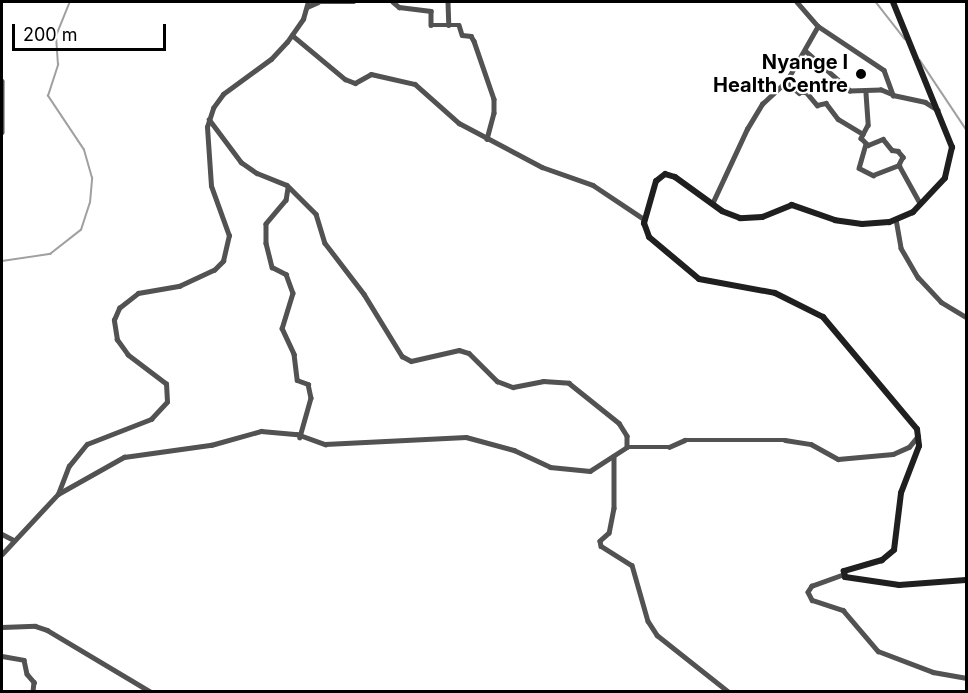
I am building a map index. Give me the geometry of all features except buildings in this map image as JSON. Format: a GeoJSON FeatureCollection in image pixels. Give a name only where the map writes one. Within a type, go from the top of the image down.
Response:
{"type":"FeatureCollection","features":[{"type":"Feature","properties":{"kind":"main road"},"geometry":{"type":"LineString","coordinates":[[843,575],[858,565],[886,558],[894,550],[901,493],[919,446],[919,434],[823,317],[775,293],[699,279],[649,237],[644,219],[656,181],[665,174],[675,177],[712,204],[740,218],[762,217],[798,205],[849,222],[896,219],[913,212],[941,184],[951,166],[951,143],[913,59],[893,2]]}},
{"type":"Feature","properties":{"kind":"main road"},"geometry":{"type":"LineString","coordinates":[[843,575],[894,585],[966,580]]}},
{"type":"Feature","properties":{"kind":"street"},"geometry":{"type":"LineString","coordinates":[[58,494],[69,466],[87,444],[151,419],[168,400],[166,384],[140,366],[117,340],[114,320],[119,308],[143,291],[179,286],[200,277],[214,270],[227,253],[228,223],[212,186],[209,119],[218,99],[271,59],[292,35],[308,4],[354,2]]}},
{"type":"Feature","properties":{"kind":"street"},"geometry":{"type":"LineString","coordinates":[[393,2],[399,7],[430,11],[431,25],[459,25],[462,35],[471,36],[479,50],[478,58],[487,71],[494,113],[487,139]]}},
{"type":"Feature","properties":{"kind":"street"},"geometry":{"type":"LineString","coordinates":[[448,2],[449,25]]}},
{"type":"Feature","properties":{"kind":"street"},"geometry":{"type":"LineString","coordinates":[[797,2],[818,26],[884,70],[893,95]]}},
{"type":"Feature","properties":{"kind":"street"},"geometry":{"type":"LineString","coordinates":[[712,204],[754,117],[786,82],[818,26]]}},
{"type":"Feature","properties":{"kind":"street"},"geometry":{"type":"LineString","coordinates":[[292,35],[311,54],[355,83],[371,74],[415,84],[435,106],[487,139],[542,166],[593,185],[644,219]]}},
{"type":"Feature","properties":{"kind":"street"},"geometry":{"type":"LineString","coordinates":[[805,51],[849,91],[866,93],[881,90],[925,102],[938,111]]}},
{"type":"Feature","properties":{"kind":"street"},"geometry":{"type":"LineString","coordinates":[[2,81],[2,132]]}},
{"type":"Feature","properties":{"kind":"street"},"geometry":{"type":"LineString","coordinates":[[786,82],[799,93],[807,93],[817,105],[826,103],[838,118],[863,134]]}},
{"type":"Feature","properties":{"kind":"street"},"geometry":{"type":"LineString","coordinates":[[866,93],[868,125],[861,138],[866,144],[872,145],[884,139],[903,157],[899,165],[873,175],[858,168],[866,144]]}},
{"type":"Feature","properties":{"kind":"street"},"geometry":{"type":"LineString","coordinates":[[209,119],[242,162],[287,185],[316,214],[325,243],[364,294],[402,356],[411,361],[459,350],[468,352],[497,381],[513,387],[543,381],[569,383],[619,423],[627,436],[627,447]]}},
{"type":"Feature","properties":{"kind":"street"},"geometry":{"type":"LineString","coordinates":[[899,165],[920,203]]}},
{"type":"Feature","properties":{"kind":"street"},"geometry":{"type":"LineString","coordinates":[[287,185],[286,200],[266,224],[266,243],[272,267],[286,274],[292,293],[282,328],[294,354],[297,380],[308,384],[310,398],[300,437]]}},
{"type":"Feature","properties":{"kind":"street"},"geometry":{"type":"LineString","coordinates":[[896,219],[901,248],[918,277],[941,302],[966,317]]}},
{"type":"Feature","properties":{"kind":"street"},"geometry":{"type":"LineString","coordinates":[[2,554],[12,539],[58,494],[124,457],[211,445],[261,431],[300,437],[325,444],[466,437],[492,442],[566,471],[590,471],[627,447],[660,448],[685,440],[706,442],[736,437],[811,444],[838,459],[893,454],[909,447],[919,434]]}},
{"type":"Feature","properties":{"kind":"street"},"geometry":{"type":"LineString","coordinates":[[614,455],[614,508],[609,533],[600,541],[601,546],[632,565],[648,621],[657,635],[729,692]]}},
{"type":"Feature","properties":{"kind":"street"},"geometry":{"type":"LineString","coordinates":[[2,534],[12,539]]}},
{"type":"Feature","properties":{"kind":"street"},"geometry":{"type":"LineString","coordinates":[[843,575],[810,588],[812,600],[843,610],[878,651],[933,672],[966,678]]}},
{"type":"Feature","properties":{"kind":"street"},"geometry":{"type":"LineString","coordinates":[[2,627],[35,626],[47,630],[151,692]]}},
{"type":"Feature","properties":{"kind":"street"},"geometry":{"type":"LineString","coordinates":[[2,656],[24,660],[34,682],[33,692]]}},
{"type":"Feature","properties":{"kind":"waterway"},"geometry":{"type":"LineString","coordinates":[[2,261],[50,254],[81,230],[90,203],[92,178],[84,150],[48,96],[58,65],[56,36],[70,2]]}},
{"type":"Feature","properties":{"kind":"waterway"},"geometry":{"type":"LineString","coordinates":[[876,2],[905,39]]}},
{"type":"Feature","properties":{"kind":"waterway"},"geometry":{"type":"LineString","coordinates":[[920,60],[966,129]]}},
{"type":"Feature","properties":{"kind":"place","name":"Nyange I Health Centre"},"geometry":{"type":"Point","coordinates":[861,74]}}]}
